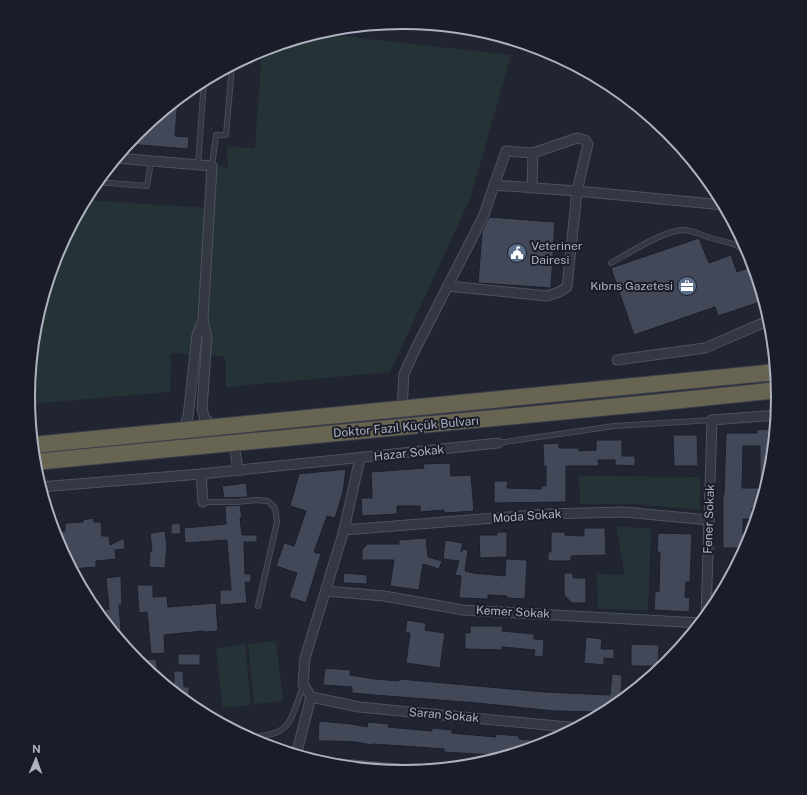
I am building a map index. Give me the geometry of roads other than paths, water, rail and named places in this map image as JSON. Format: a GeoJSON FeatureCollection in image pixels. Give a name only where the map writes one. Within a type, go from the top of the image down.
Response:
{"type":"FeatureCollection","features":[{"type":"Feature","properties":{"kind":"highway","name":"Doktor Fazıl Küçük Bulvarı"},"geometry":{"type":"LineString","coordinates":[[38,445],[771,372]]}},
{"type":"Feature","properties":{"kind":"highway","name":"Doktor Fazıl Küçük Bulvarı"},"geometry":{"type":"LineString","coordinates":[[41,461],[772,391]]}},
{"type":"Feature","properties":{"kind":"street"},"geometry":{"type":"LineString","coordinates":[[402,408],[404,374],[448,286],[483,217],[506,151],[532,153],[577,138],[585,140],[588,144],[576,191],[567,287],[559,292],[547,296],[448,286]]}},
{"type":"Feature","properties":{"kind":"street"},"geometry":{"type":"LineString","coordinates":[[532,153],[532,188]]}},
{"type":"Feature","properties":{"kind":"street"},"geometry":{"type":"LineString","coordinates":[[123,159],[212,166],[203,320],[207,337],[202,409],[205,419],[216,427]]}},
{"type":"Feature","properties":{"kind":"street"},"geometry":{"type":"LineString","coordinates":[[494,185],[717,204]]}},
{"type":"Feature","properties":{"kind":"street"},"geometry":{"type":"LineString","coordinates":[[183,430],[188,417],[197,335],[203,320]]}},
{"type":"Feature","properties":{"kind":"street"},"geometry":{"type":"LineString","coordinates":[[617,360],[706,348],[764,323]]}},
{"type":"Feature","properties":{"kind":"street","name":"Hazar Sokak"},"geometry":{"type":"LineString","coordinates":[[712,420],[771,416]]}},
{"type":"Feature","properties":{"kind":"street","name":"Fener Sokak"},"geometry":{"type":"LineString","coordinates":[[706,607],[712,420]]}},
{"type":"Feature","properties":{"kind":"street"},"geometry":{"type":"LineString","coordinates":[[234,443],[238,471]]}},
{"type":"Feature","properties":{"kind":"street","name":"Hazar Sokak"},"geometry":{"type":"LineString","coordinates":[[46,486],[238,471],[498,443]]}},
{"type":"Feature","properties":{"kind":"street"},"geometry":{"type":"LineString","coordinates":[[298,750],[311,697],[303,684],[305,658],[344,530],[360,458]]}},
{"type":"Feature","properties":{"kind":"street"},"geometry":{"type":"LineString","coordinates":[[201,474],[203,502]]}},
{"type":"Feature","properties":{"kind":"street","name":"Moda Sokak"},"geometry":{"type":"LineString","coordinates":[[344,530],[546,514],[624,512],[709,520]]}},
{"type":"Feature","properties":{"kind":"street","name":"Kemer Sokak"},"geometry":{"type":"LineString","coordinates":[[326,590],[384,596],[463,610],[695,623]]}},
{"type":"Feature","properties":{"kind":"street","name":"Saran Sokak"},"geometry":{"type":"LineString","coordinates":[[311,697],[359,707],[568,727]]}},
{"type":"Feature","properties":{"kind":"lane"},"geometry":{"type":"LineString","coordinates":[[212,166],[216,135],[226,135],[232,72]]}},
{"type":"Feature","properties":{"kind":"lane"},"geometry":{"type":"LineString","coordinates":[[198,165],[203,88]]}},
{"type":"Feature","properties":{"kind":"lane"},"geometry":{"type":"LineString","coordinates":[[104,183],[147,186],[151,161]]}},
{"type":"Feature","properties":{"kind":"lane"},"geometry":{"type":"LineString","coordinates":[[611,263],[664,235],[683,230],[696,232],[710,238],[733,243],[740,248]]}},
{"type":"Feature","properties":{"kind":"lane","name":"Hazar Sokak"},"geometry":{"type":"LineString","coordinates":[[498,443],[614,426],[712,420]]}},
{"type":"Feature","properties":{"kind":"lane"},"geometry":{"type":"LineString","coordinates":[[203,502],[236,502],[256,500],[268,501],[275,508],[277,522],[258,606]]}},
{"type":"Feature","properties":{"kind":"lane"},"geometry":{"type":"LineString","coordinates":[[257,736],[269,735],[281,731],[290,722],[303,684]]}},
{"type":"Feature","properties":{"kind":"place","name":"Veteriner Dairesi"},"geometry":{"type":"Point","coordinates":[517,253]}},
{"type":"Feature","properties":{"kind":"place","name":"Kıbrıs Gazetesi"},"geometry":{"type":"Point","coordinates":[687,286]}}]}
